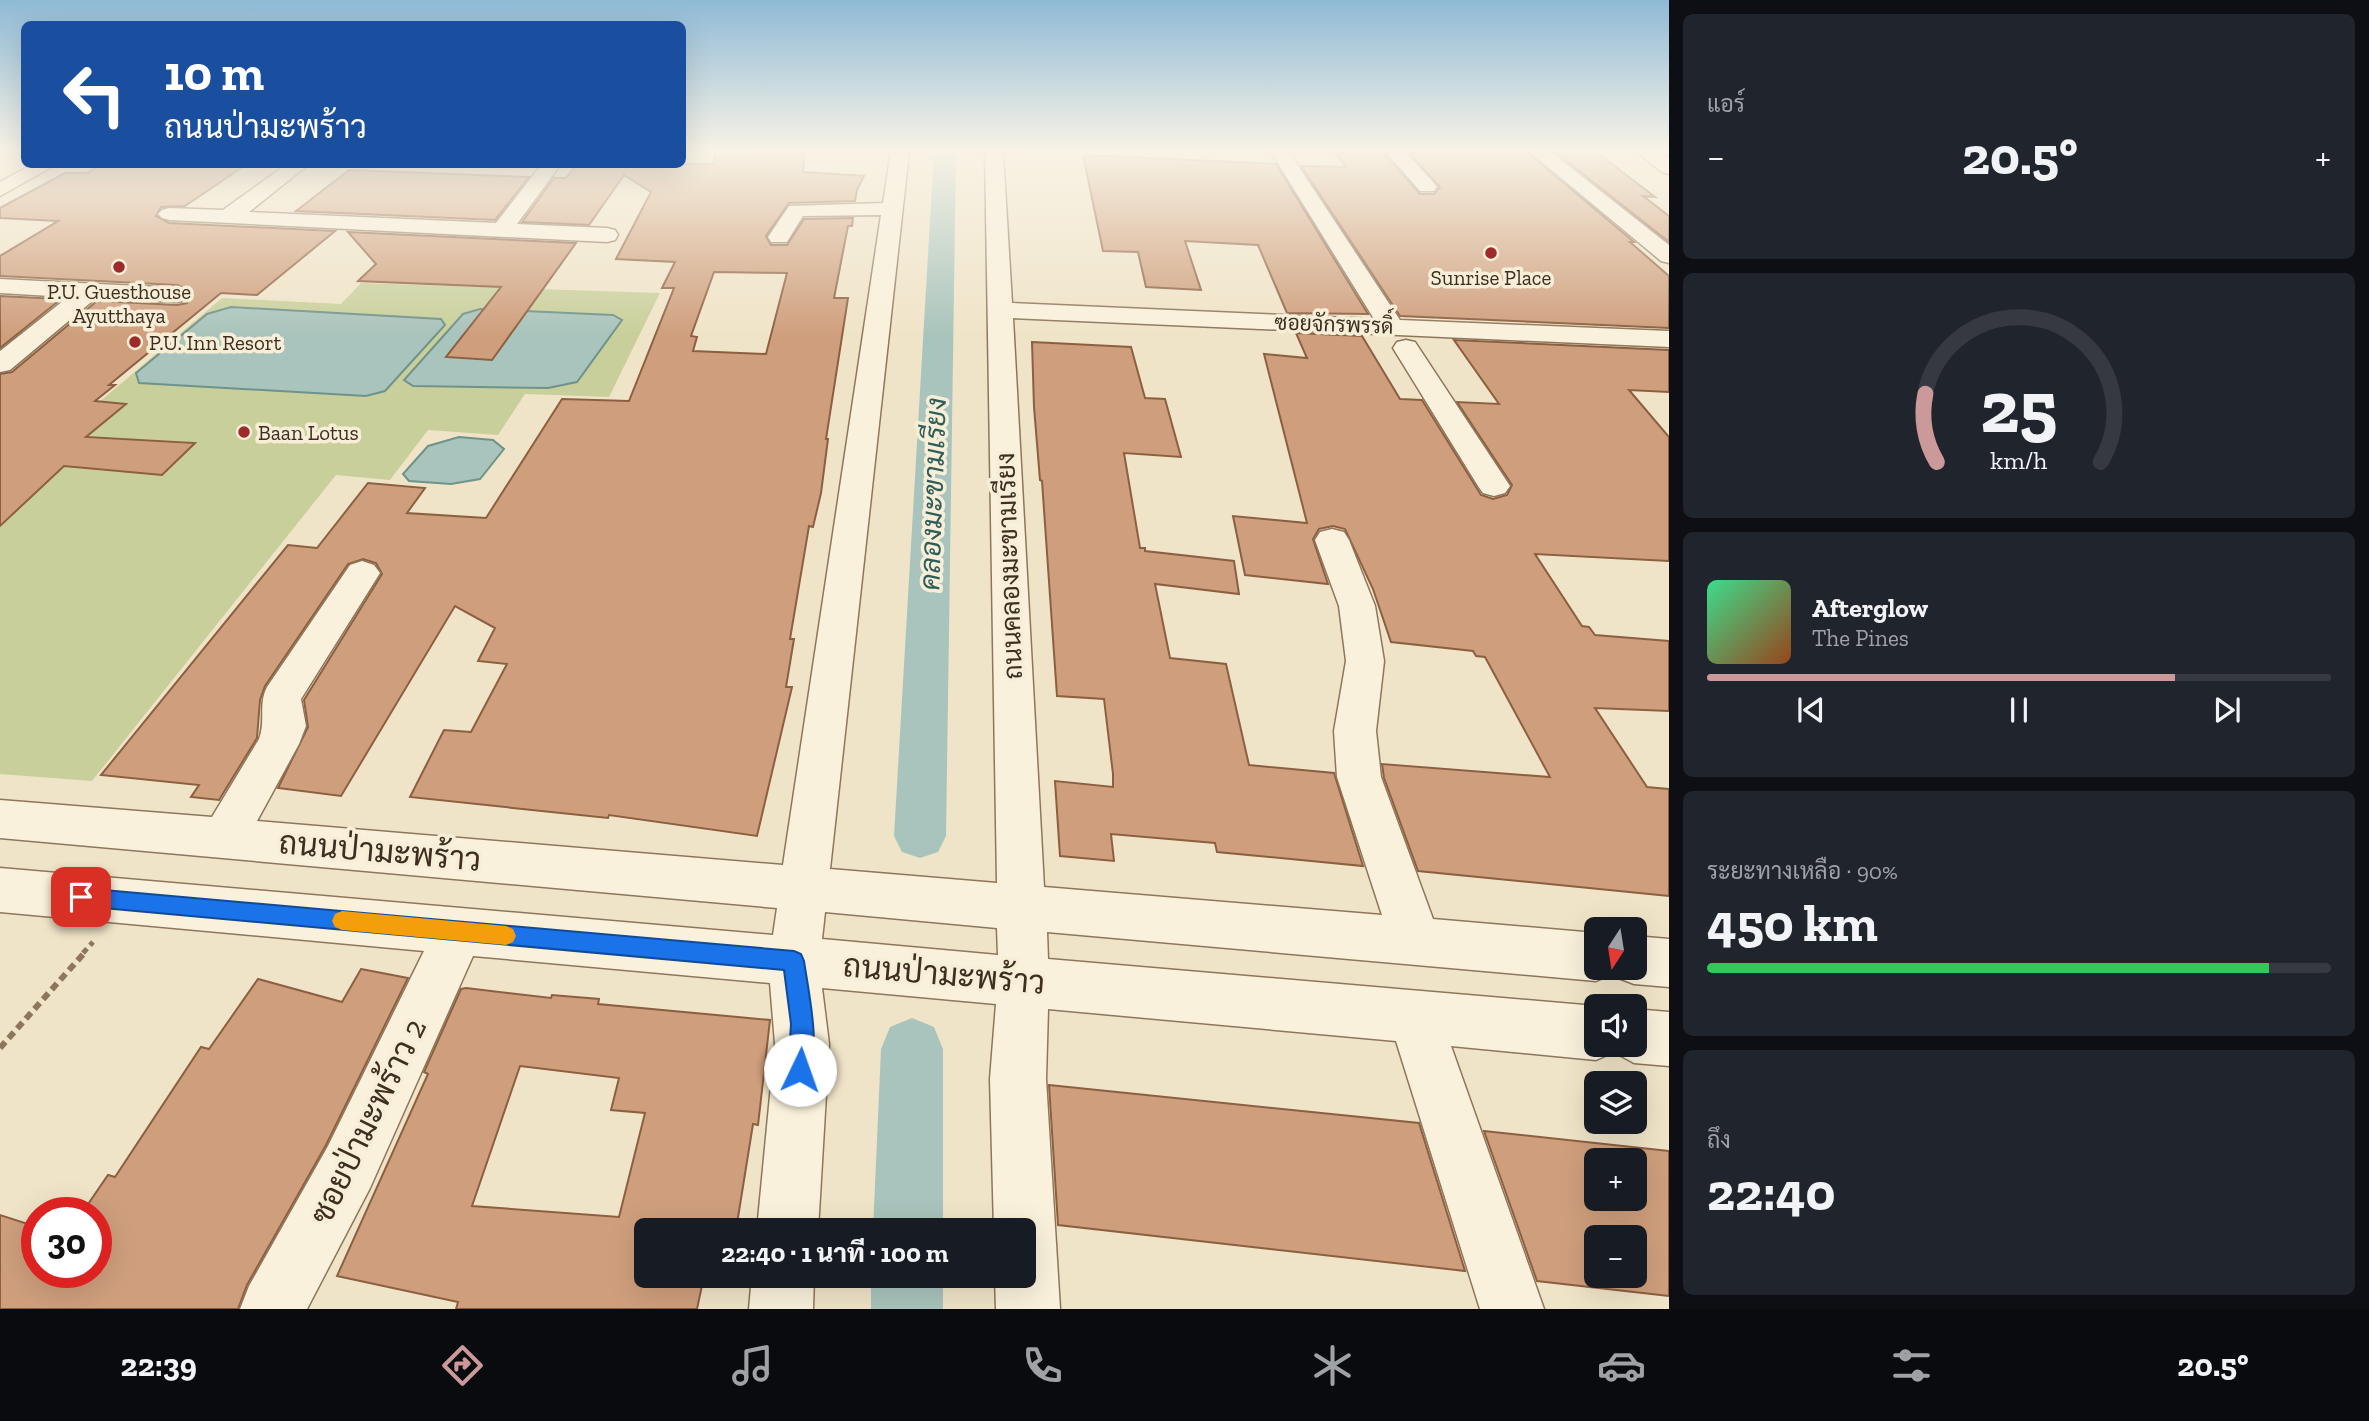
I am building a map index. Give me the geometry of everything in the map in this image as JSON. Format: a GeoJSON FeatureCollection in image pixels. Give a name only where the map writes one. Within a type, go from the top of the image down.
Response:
{"type":"FeatureCollection","features":[{"type":"Feature","properties":{"kind":"street"},"geometry":{"type":"LineString","coordinates":[[228,217],[233,213]]}},
{"type":"Feature","properties":{"kind":"street"},"geometry":{"type":"LineString","coordinates":[[502,230],[515,213]]}},
{"type":"Feature","properties":{"kind":"street"},"geometry":{"type":"LineString","coordinates":[[779,237],[794,213]]}},
{"type":"Feature","properties":{"kind":"street"},"geometry":{"type":"LineString","coordinates":[[788,1218],[802,1044],[794,961],[892,213]]}},
{"type":"Feature","properties":{"kind":"street","name":"ถนนคลองมะขามเรียง"},"geometry":{"type":"LineString","coordinates":[[996,213],[1024,980],[1018,1079],[1028,1309]]}},
{"type":"Feature","properties":{"kind":"street"},"geometry":{"type":"LineString","coordinates":[[1320,213],[1494,486]]}},
{"type":"Feature","properties":{"kind":"street"},"geometry":{"type":"LineString","coordinates":[[1615,213],[1669,256]]}},
{"type":"Feature","properties":{"kind":"street"},"geometry":{"type":"LineString","coordinates":[[169,214],[607,234]]}},
{"type":"Feature","properties":{"kind":"street"},"geometry":{"type":"LineString","coordinates":[[0,286],[177,295]]}},
{"type":"Feature","properties":{"kind":"street"},"geometry":{"type":"LineString","coordinates":[[0,364],[91,290]]}},
{"type":"Feature","properties":{"kind":"street","name":"ซอยจักรพรรดิ์"},"geometry":{"type":"LineString","coordinates":[[1000,320],[1399,337],[1538,354],[1669,360]]}},
{"type":"Feature","properties":{"kind":"street"},"geometry":{"type":"LineString","coordinates":[[11,326],[45,328]]}},
{"type":"Feature","properties":{"kind":"street"},"geometry":{"type":"LineString","coordinates":[[1520,332],[1538,354]]}},
{"type":"Feature","properties":{"kind":"street","name":"ซอยจักรพรรดิ์"},"geometry":{"type":"LineString","coordinates":[[1399,337],[1520,332],[1669,339]]}},
{"type":"Feature","properties":{"kind":"street"},"geometry":{"type":"LineString","coordinates":[[1332,540],[1357,606],[1365,661],[1355,731],[1359,777],[1416,942]]}},
{"type":"Feature","properties":{"kind":"street"},"geometry":{"type":"LineString","coordinates":[[223,838],[282,735],[285,726],[281,698],[362,573]]}},
{"type":"Feature","properties":{"kind":"street","name":"ถนนป่ามะพร้าว"},"geometry":{"type":"LineString","coordinates":[[6,827],[223,838],[1584,956]]}},
{"type":"Feature","properties":{"kind":"street","name":"ถนนป่ามะพร้าว"},"geometry":{"type":"LineString","coordinates":[[0,890],[1584,1032]]}},
{"type":"Feature","properties":{"kind":"street","name":"ซอยป่ามะพร้าว 2"},"geometry":{"type":"LineString","coordinates":[[272,1309],[349,1167],[459,931]]}},
{"type":"Feature","properties":{"kind":"street"},"geometry":{"type":"LineString","coordinates":[[1647,961],[1669,963]]}},
{"type":"Feature","properties":{"kind":"street"},"geometry":{"type":"LineString","coordinates":[[1414,1016],[1512,1309]]}},
{"type":"Feature","properties":{"kind":"street"},"geometry":{"type":"LineString","coordinates":[[1647,1037],[1669,1039]]}},
{"type":"Feature","properties":{"kind":"street"},"geometry":{"type":"LineString","coordinates":[[781,1309],[782,1288]]}},
{"type":"Feature","properties":{"kind":"path"},"geometry":{"type":"LineString","coordinates":[[0,1048],[128,902]]}},
{"type":"Feature","properties":{"kind":"green space"},"geometry":{"type":"Polygon","coordinates":[[[361,283],[660,293],[609,397],[525,394],[498,435],[428,430],[390,480],[336,475],[92,781],[0,774],[0,486],[222,298],[341,304],[361,283]]]}},
{"type":"Feature","properties":{"kind":"water"},"geometry":{"type":"Polygon","coordinates":[[[231,307],[441,319],[445,325],[385,391],[366,396],[139,383],[136,373],[207,314],[231,307]]]}},
{"type":"Feature","properties":{"kind":"water"},"geometry":{"type":"Polygon","coordinates":[[[480,309],[613,315],[622,320],[577,382],[548,388],[413,386],[404,380],[463,314],[480,309]]]}},
{"type":"Feature","properties":{"kind":"water"},"geometry":{"type":"Polygon","coordinates":[[[459,437],[493,440],[504,449],[480,479],[451,484],[409,481],[403,474],[428,446],[459,437]]]}},
{"type":"Feature","properties":{"kind":"building"},"geometry":{"type":"Polygon","coordinates":[[[0,213],[158,213],[156,216],[169,223],[335,231],[257,295],[221,293],[109,385],[115,385],[95,401],[126,404],[86,437],[195,443],[162,475],[64,466],[0,526],[0,374],[12,372],[97,301],[177,305],[187,303],[191,296],[188,289],[177,285],[0,276],[0,256],[58,221],[0,218],[0,213]]]}},
{"type":"Feature","properties":{"kind":"building"},"geometry":{"type":"Polygon","coordinates":[[[342,213],[500,213],[495,220],[342,213]]]}},
{"type":"Feature","properties":{"kind":"building"},"geometry":{"type":"Polygon","coordinates":[[[528,213],[597,213],[589,225],[522,222],[528,213]]]}},
{"type":"Feature","properties":{"kind":"building"},"geometry":{"type":"Polygon","coordinates":[[[640,213],[782,213],[766,236],[771,245],[787,245],[804,219],[853,218],[852,226],[848,226],[834,298],[848,298],[826,439],[821,493],[813,527],[809,526],[790,639],[794,639],[786,687],[792,687],[757,836],[609,815],[608,818],[410,797],[444,730],[471,732],[507,664],[478,661],[495,628],[455,606],[341,796],[278,788],[308,727],[304,700],[382,574],[376,563],[363,559],[348,564],[265,686],[260,700],[257,738],[219,800],[191,797],[199,785],[101,775],[288,545],[317,548],[368,483],[425,488],[407,513],[486,518],[562,399],[629,401],[674,288],[662,288],[675,262],[616,259],[640,213]],[[714,272],[691,336],[697,337],[693,351],[766,354],[787,273],[714,272]]]}},
{"type":"Feature","properties":{"kind":"building"},"geometry":{"type":"Polygon","coordinates":[[[1095,213],[1306,213],[1368,314],[1287,313],[1258,245],[1185,241],[1201,290],[1146,287],[1138,252],[1103,251],[1095,213]]]}},
{"type":"Feature","properties":{"kind":"building"},"geometry":{"type":"Polygon","coordinates":[[[1332,213],[1600,213],[1669,276],[1669,328],[1400,316],[1332,213]]]}},
{"type":"Feature","properties":{"kind":"building"},"geometry":{"type":"Polygon","coordinates":[[[1632,213],[1665,213],[1669,216],[1669,242],[1632,213]]]}},
{"type":"Feature","properties":{"kind":"building"},"geometry":{"type":"Polygon","coordinates":[[[348,232],[576,243],[492,360],[446,357],[501,287],[358,281],[376,264],[348,232]]]}},
{"type":"Feature","properties":{"kind":"building"},"geometry":{"type":"Polygon","coordinates":[[[0,296],[61,299],[0,348],[0,296]]]}},
{"type":"Feature","properties":{"kind":"building"},"geometry":{"type":"Polygon","coordinates":[[[1296,333],[1362,336],[1400,399],[1422,400],[1481,495],[1493,499],[1507,495],[1512,485],[1457,402],[1499,404],[1454,340],[1669,350],[1669,392],[1629,390],[1669,437],[1669,561],[1535,554],[1582,626],[1589,627],[1595,635],[1669,641],[1669,711],[1595,708],[1647,787],[1669,789],[1669,896],[1418,871],[1384,778],[1382,764],[1550,777],[1485,657],[1476,656],[1473,651],[1391,642],[1373,589],[1345,529],[1333,526],[1319,529],[1313,539],[1328,584],[1245,575],[1233,516],[1307,523],[1264,354],[1307,358],[1296,333]]]}},
{"type":"Feature","properties":{"kind":"building"},"geometry":{"type":"Polygon","coordinates":[[[1032,342],[1131,347],[1145,398],[1165,399],[1181,457],[1124,453],[1140,548],[1145,548],[1145,551],[1234,561],[1239,594],[1155,584],[1170,658],[1226,664],[1249,765],[1334,773],[1363,866],[1217,852],[1215,843],[1111,834],[1114,861],[1060,856],[1055,781],[1113,787],[1113,774],[1104,699],[1057,696],[1042,481],[1034,407],[1032,342]]]}},
{"type":"Feature","properties":{"kind":"building"},"geometry":{"type":"Polygon","coordinates":[[[361,969],[408,978],[326,1145],[247,1285],[238,1309],[0,1309],[0,1215],[21,1222],[21,1288],[112,1288],[112,1197],[93,1197],[108,1175],[115,1177],[201,1047],[209,1049],[258,979],[342,1002],[361,969]]]}},
{"type":"Feature","properties":{"kind":"building"},"geometry":{"type":"Polygon","coordinates":[[[466,988],[551,998],[552,995],[599,999],[598,1004],[770,1020],[758,1125],[753,1124],[738,1218],[634,1218],[634,1288],[701,1288],[697,1309],[456,1309],[458,1302],[337,1276],[428,1074],[424,1072],[461,989],[466,988]],[[520,1066],[472,1206],[619,1217],[645,1113],[611,1110],[619,1078],[520,1066]]]}},
{"type":"Feature","properties":{"kind":"building"},"geometry":{"type":"Polygon","coordinates":[[[1049,1085],[1419,1123],[1465,1271],[1058,1225],[1049,1085]]]}},
{"type":"Feature","properties":{"kind":"building"},"geometry":{"type":"Polygon","coordinates":[[[1484,1131],[1641,1148],[1584,1148],[1584,1211],[1647,1211],[1647,1149],[1669,1151],[1669,1296],[1599,1288],[1647,1288],[1647,1225],[1584,1225],[1584,1286],[1537,1281],[1484,1131]]]}},
{"type":"Feature","properties":{"kind":"waterway","name":"คลองมะขามเรียง"},"geometry":{"type":"LineString","coordinates":[[920,836],[943,213]]}},
{"type":"Feature","properties":{"kind":"waterway","name":"คลองมะขามเรียง"},"geometry":{"type":"LineString","coordinates":[[908,1218],[912,1049]]}},
{"type":"Feature","properties":{"kind":"waterway","name":"คลองมะขามเรียง"},"geometry":{"type":"LineString","coordinates":[[907,1288],[907,1309]]}},
{"type":"Feature","properties":{"kind":"slow traffic"},"geometry":{"type":"LineString","coordinates":[[342,921],[506,936]]}},
{"type":"Feature","properties":{"kind":"place","name":"Sunrise Place"},"geometry":{"type":"Point","coordinates":[1491,253]}},
{"type":"Feature","properties":{"kind":"place","name":"P.U. Guesthouse Ayutthaya"},"geometry":{"type":"Point","coordinates":[119,267]}},
{"type":"Feature","properties":{"kind":"place","name":"P.U. Inn Resort"},"geometry":{"type":"Point","coordinates":[135,342]}},
{"type":"Feature","properties":{"kind":"place","name":"Baan Lotus"},"geometry":{"type":"Point","coordinates":[244,432]}},
{"type":"Feature","properties":{"kind":"route"},"geometry":{"type":"LineString","coordinates":[[81,897],[794,961],[802,1024],[800,1070]]}}]}
